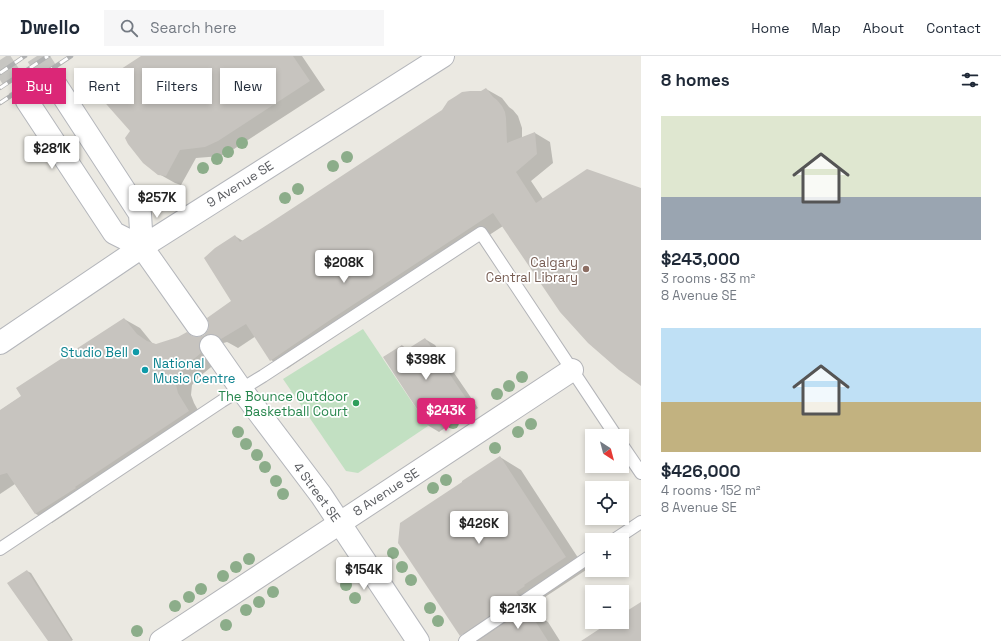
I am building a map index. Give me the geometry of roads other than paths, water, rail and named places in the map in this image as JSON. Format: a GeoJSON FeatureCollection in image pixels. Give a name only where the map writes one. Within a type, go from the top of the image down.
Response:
{"type":"FeatureCollection","features":[{"type":"Feature","properties":{"kind":"main road","name":"9 Avenue SE"},"geometry":{"type":"LineString","coordinates":[[0,343],[142,247],[443,56]]}},
{"type":"Feature","properties":{"kind":"main road"},"geometry":{"type":"LineString","coordinates":[[66,100],[140,214],[142,247]]}},
{"type":"Feature","properties":{"kind":"main road"},"geometry":{"type":"LineString","coordinates":[[29,104],[114,233],[142,247],[197,325]]}},
{"type":"Feature","properties":{"kind":"main road","name":"4 Street SE"},"geometry":{"type":"LineString","coordinates":[[211,346],[241,389],[321,495],[354,547],[418,641]]}},
{"type":"Feature","properties":{"kind":"main road","name":"8 Avenue SE"},"geometry":{"type":"LineString","coordinates":[[161,641],[572,370]]}},
{"type":"Feature","properties":{"kind":"lane"},"geometry":{"type":"LineString","coordinates":[[0,549],[241,389],[481,233],[611,429]]}},
{"type":"Feature","properties":{"kind":"lane"},"geometry":{"type":"LineString","coordinates":[[629,455],[641,473]]}},
{"type":"Feature","properties":{"kind":"lane"},"geometry":{"type":"LineString","coordinates":[[624,533],[641,522]]}},
{"type":"Feature","properties":{"kind":"lane"},"geometry":{"type":"LineString","coordinates":[[465,641],[585,560]]}},
{"type":"Feature","properties":{"kind":"tunnel"},"geometry":{"type":"LineString","coordinates":[[37,56],[45,68]]}},
{"type":"Feature","properties":{"kind":"tunnel"},"geometry":{"type":"LineString","coordinates":[[0,60],[12,78]]}},
{"type":"Feature","properties":{"kind":"railway"},"geometry":{"type":"LineString","coordinates":[[0,73],[25,56]]}},
{"type":"Feature","properties":{"kind":"railway"},"geometry":{"type":"LineString","coordinates":[[0,88],[48,56]]}},
{"type":"Feature","properties":{"kind":"railway"},"geometry":{"type":"LineString","coordinates":[[0,103],[71,56]]}},
{"type":"Feature","properties":{"kind":"place","name":"Calgary Central Library"},"geometry":{"type":"Point","coordinates":[586,269]}},
{"type":"Feature","properties":{"kind":"place","name":"Studio Bell"},"geometry":{"type":"Point","coordinates":[136,352]}},
{"type":"Feature","properties":{"kind":"place","name":"National Music Centre"},"geometry":{"type":"Point","coordinates":[145,370]}},
{"type":"Feature","properties":{"kind":"place","name":"The Bounce Outdoor Basketball Court"},"geometry":{"type":"Point","coordinates":[356,403]}}]}
